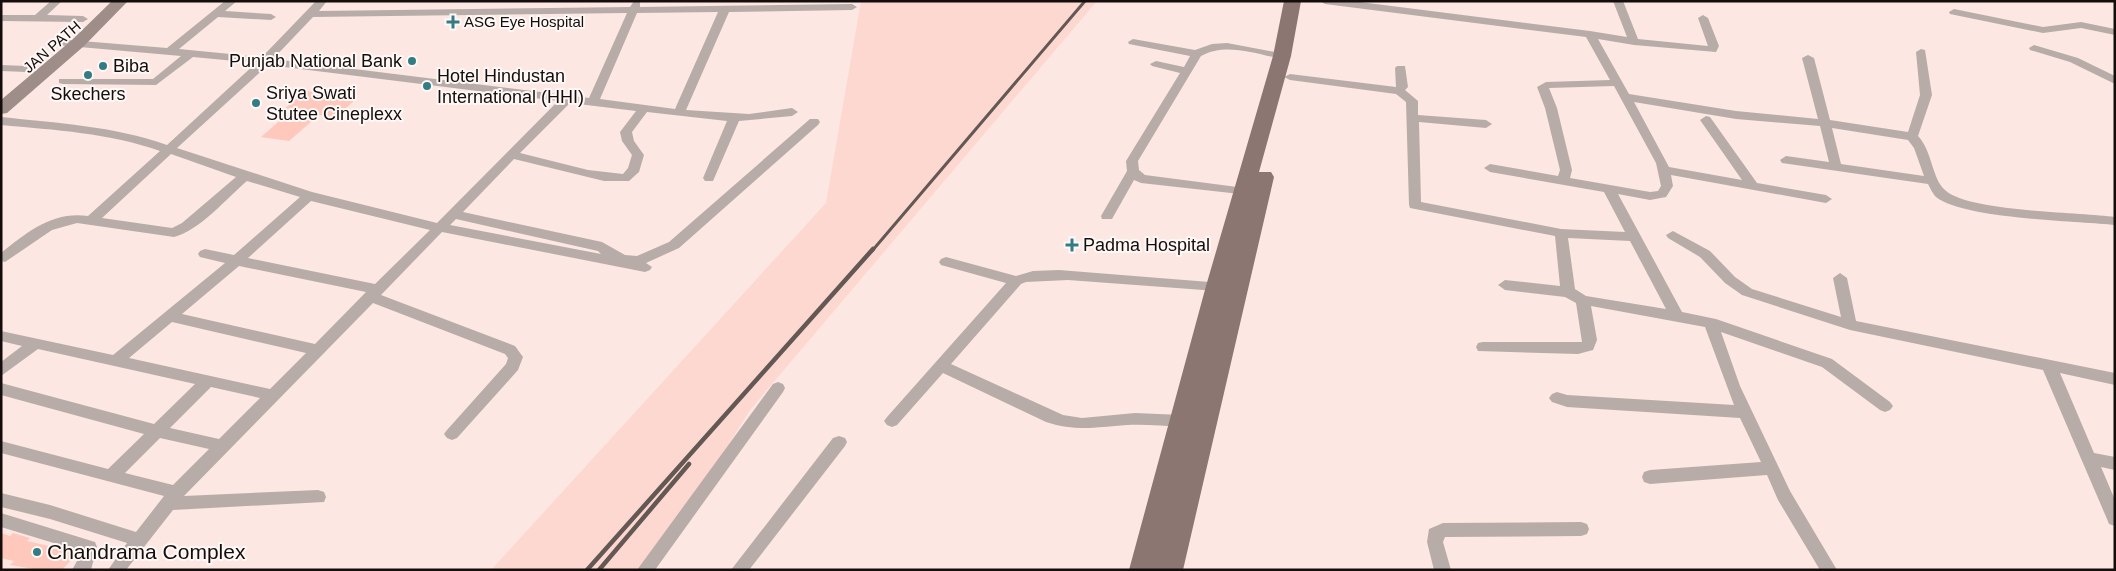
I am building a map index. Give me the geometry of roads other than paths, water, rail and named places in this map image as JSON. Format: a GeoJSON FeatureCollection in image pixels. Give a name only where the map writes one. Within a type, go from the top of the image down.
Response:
{"type":"FeatureCollection","features":[{"type":"Feature","properties":{"kind":"main road","name":"JAN PATH"},"geometry":{"type":"LineString","coordinates":[[1,91],[102,1]]}},
{"type":"Feature","properties":{"kind":"main road","name":"JAN PATH"},"geometry":{"type":"LineString","coordinates":[[1,109],[78,43],[121,1]]}},
{"type":"Feature","properties":{"kind":"main road"},"geometry":{"type":"LineString","coordinates":[[1143,570],[1217,286],[1282,56],[1293,1]]}},
{"type":"Feature","properties":{"kind":"main road"},"geometry":{"type":"LineString","coordinates":[[1168,570],[1309,1]]}},
{"type":"Feature","properties":{"kind":"street"},"geometry":{"type":"LineString","coordinates":[[37,19],[56,1]]}},
{"type":"Feature","properties":{"kind":"street"},"geometry":{"type":"LineString","coordinates":[[169,50],[232,1]]}},
{"type":"Feature","properties":{"kind":"street"},"geometry":{"type":"LineString","coordinates":[[91,221],[266,60],[322,1]]}},
{"type":"Feature","properties":{"kind":"street"},"geometry":{"type":"LineString","coordinates":[[512,12],[517,1]]}},
{"type":"Feature","properties":{"kind":"street"},"geometry":{"type":"LineString","coordinates":[[1325,1],[1590,34],[1634,42],[1707,51],[1712,50],[1714,46],[1703,18]]}},
{"type":"Feature","properties":{"kind":"street"},"geometry":{"type":"LineString","coordinates":[[1618,1],[1634,42]]}},
{"type":"Feature","properties":{"kind":"street"},"geometry":{"type":"LineString","coordinates":[[311,14],[512,12],[635,6],[726,9],[852,7]]}},
{"type":"Feature","properties":{"kind":"street"},"geometry":{"type":"LineString","coordinates":[[593,101],[635,6]]}},
{"type":"Feature","properties":{"kind":"street"},"geometry":{"type":"LineString","coordinates":[[679,112],[726,9]]}},
{"type":"Feature","properties":{"kind":"street"},"geometry":{"type":"LineString","coordinates":[[1954,12],[2043,30],[2081,25],[2115,32]]}},
{"type":"Feature","properties":{"kind":"street"},"geometry":{"type":"LineString","coordinates":[[216,14],[271,17]]}},
{"type":"Feature","properties":{"kind":"street"},"geometry":{"type":"LineString","coordinates":[[1,18],[84,19]]}},
{"type":"Feature","properties":{"kind":"street"},"geometry":{"type":"LineString","coordinates":[[1490,168],[1609,190],[1657,196],[1662,194],[1667,186],[1662,163],[1590,34]]}},
{"type":"Feature","properties":{"kind":"street"},"geometry":{"type":"LineString","coordinates":[[57,42],[169,50],[266,60],[734,119],[792,112]]}},
{"type":"Feature","properties":{"kind":"street"},"geometry":{"type":"LineString","coordinates":[[1133,42],[1198,54]]}},
{"type":"Feature","properties":{"kind":"street"},"geometry":{"type":"LineString","coordinates":[[1245,192],[1140,179],[1133,170],[1132,162],[1198,54],[1206,48],[1222,45],[1282,56]]}},
{"type":"Feature","properties":{"kind":"street"},"geometry":{"type":"LineString","coordinates":[[2034,48],[2074,60],[2115,81]]}},
{"type":"Feature","properties":{"kind":"street"},"geometry":{"type":"LineString","coordinates":[[1912,138],[1926,95],[1921,52]]}},
{"type":"Feature","properties":{"kind":"street"},"geometry":{"type":"LineString","coordinates":[[63,81],[156,82],[191,53]]}},
{"type":"Feature","properties":{"kind":"street"},"geometry":{"type":"LineString","coordinates":[[1808,58],[1822,122],[1836,167]]}},
{"type":"Feature","properties":{"kind":"street"},"geometry":{"type":"LineString","coordinates":[[1156,64],[1187,71]]}},
{"type":"Feature","properties":{"kind":"street"},"geometry":{"type":"LineString","coordinates":[[1,68],[26,69]]}},
{"type":"Feature","properties":{"kind":"street"},"geometry":{"type":"LineString","coordinates":[[1400,91],[1402,87],[1401,68]]}},
{"type":"Feature","properties":{"kind":"street"},"geometry":{"type":"LineString","coordinates":[[2098,72],[2115,72]]}},
{"type":"Feature","properties":{"kind":"street"},"geometry":{"type":"LineString","coordinates":[[1290,77],[1400,91],[1412,101],[1414,118],[1415,205],[1561,233],[1634,237]]}},
{"type":"Feature","properties":{"kind":"street"},"geometry":{"type":"LineString","coordinates":[[1564,182],[1566,170],[1551,108],[1542,87],[1546,85],[1616,83]]}},
{"type":"Feature","properties":{"kind":"street"},"geometry":{"type":"LineString","coordinates":[[1624,97],[1736,115],[1822,122],[1912,138],[1919,146],[1940,192],[1956,202],[2012,211],[2115,221]]}},
{"type":"Feature","properties":{"kind":"street"},"geometry":{"type":"LineString","coordinates":[[116,570],[172,498],[437,227],[453,214],[568,98]]}},
{"type":"Feature","properties":{"kind":"street"},"geometry":{"type":"LineString","coordinates":[[513,154],[609,178],[626,178],[631,174],[638,155],[628,141],[626,132],[644,108]]}},
{"type":"Feature","properties":{"kind":"street"},"geometry":{"type":"LineString","coordinates":[[1414,118],[1486,124]]}},
{"type":"Feature","properties":{"kind":"street"},"geometry":{"type":"LineString","coordinates":[[709,178],[734,119]]}},
{"type":"Feature","properties":{"kind":"street"},"geometry":{"type":"LineString","coordinates":[[1706,120],[1753,186]]}},
{"type":"Feature","properties":{"kind":"street"},"geometry":{"type":"LineString","coordinates":[[1,121],[144,140],[308,196],[437,227],[645,267]]}},
{"type":"Feature","properties":{"kind":"street"},"geometry":{"type":"LineString","coordinates":[[453,214],[602,246],[608,253],[623,259],[638,261],[674,245],[814,122]]}},
{"type":"Feature","properties":{"kind":"street"},"geometry":{"type":"LineString","coordinates":[[1786,160],[1934,180]]}},
{"type":"Feature","properties":{"kind":"street"},"geometry":{"type":"LineString","coordinates":[[1107,216],[1133,170]]}},
{"type":"Feature","properties":{"kind":"street"},"geometry":{"type":"LineString","coordinates":[[1664,170],[1826,199]]}},
{"type":"Feature","properties":{"kind":"street"},"geometry":{"type":"LineString","coordinates":[[2,257],[44,227],[64,220],[91,221],[174,233],[187,226],[245,176]]}},
{"type":"Feature","properties":{"kind":"street"},"geometry":{"type":"LineString","coordinates":[[1609,190],[1677,316]]}},
{"type":"Feature","properties":{"kind":"street"},"geometry":{"type":"LineString","coordinates":[[116,361],[237,260],[308,196]]}},
{"type":"Feature","properties":{"kind":"street"},"geometry":{"type":"LineString","coordinates":[[1561,233],[1568,292]]}},
{"type":"Feature","properties":{"kind":"street"},"geometry":{"type":"LineString","coordinates":[[1673,235],[1705,254],[1730,280],[1747,292],[1850,325],[2115,379]]}},
{"type":"Feature","properties":{"kind":"street"},"geometry":{"type":"LineString","coordinates":[[205,254],[372,293],[510,350],[516,357],[513,366],[452,434]]}},
{"type":"Feature","properties":{"kind":"street"},"geometry":{"type":"LineString","coordinates":[[946,262],[1016,281]]}},
{"type":"Feature","properties":{"kind":"street"},"geometry":{"type":"LineString","coordinates":[[892,421],[1016,281],[1024,277],[1058,275],[1119,277],[1217,286]]}},
{"type":"Feature","properties":{"kind":"street"},"geometry":{"type":"LineString","coordinates":[[1840,278],[1850,325]]}},
{"type":"Feature","properties":{"kind":"street"},"geometry":{"type":"LineString","coordinates":[[1505,285],[1568,292],[1583,300],[1711,323],[1827,363],[1885,406]]}},
{"type":"Feature","properties":{"kind":"street"},"geometry":{"type":"LineString","coordinates":[[1483,347],[1578,349],[1588,346],[1590,340],[1583,300]]}},
{"type":"Feature","properties":{"kind":"street"},"geometry":{"type":"LineString","coordinates":[[169,316],[316,350]]}},
{"type":"Feature","properties":{"kind":"street"},"geometry":{"type":"LineString","coordinates":[[1711,323],[1733,386],[1771,468],[1784,495],[1829,570]]}},
{"type":"Feature","properties":{"kind":"street"},"geometry":{"type":"LineString","coordinates":[[1,336],[272,395]]}},
{"type":"Feature","properties":{"kind":"street"},"geometry":{"type":"LineString","coordinates":[[1,370],[36,343]]}},
{"type":"Feature","properties":{"kind":"street"},"geometry":{"type":"LineString","coordinates":[[941,366],[1051,418],[1070,424],[1084,426],[1143,418],[1182,421]]}},
{"type":"Feature","properties":{"kind":"street"},"geometry":{"type":"LineString","coordinates":[[2049,366],[2115,519]]}},
{"type":"Feature","properties":{"kind":"street"},"geometry":{"type":"LineString","coordinates":[[111,476],[208,381]]}},
{"type":"Feature","properties":{"kind":"street"},"geometry":{"type":"LineString","coordinates":[[645,570],[778,388]]}},
{"type":"Feature","properties":{"kind":"street"},"geometry":{"type":"LineString","coordinates":[[1,389],[156,431],[222,446]]}},
{"type":"Feature","properties":{"kind":"street"},"geometry":{"type":"LineString","coordinates":[[1557,398],[1567,401],[1745,412]]}},
{"type":"Feature","properties":{"kind":"street"},"geometry":{"type":"LineString","coordinates":[[739,570],[839,442]]}},
{"type":"Feature","properties":{"kind":"street"},"geometry":{"type":"LineString","coordinates":[[1,448],[111,476],[172,498],[318,497]]}},
{"type":"Feature","properties":{"kind":"street"},"geometry":{"type":"LineString","coordinates":[[2088,458],[2115,464]]}},
{"type":"Feature","properties":{"kind":"street"},"geometry":{"type":"LineString","coordinates":[[1650,477],[1771,468]]}},
{"type":"Feature","properties":{"kind":"street"},"geometry":{"type":"LineString","coordinates":[[1,500],[50,512],[139,540]]}},
{"type":"Feature","properties":{"kind":"street"},"geometry":{"type":"LineString","coordinates":[[1,520],[89,548],[85,565],[80,570]]}},
{"type":"Feature","properties":{"kind":"street"},"geometry":{"type":"LineString","coordinates":[[1442,570],[1434,542],[1435,534],[1443,530],[1581,530]]}},
{"type":"Feature","properties":{"kind":"railway"},"geometry":{"type":"LineString","coordinates":[[872,251],[1085,1]]}},
{"type":"Feature","properties":{"kind":"railway"},"geometry":{"type":"LineString","coordinates":[[587,570],[873,249]]}},
{"type":"Feature","properties":{"kind":"railway"},"geometry":{"type":"LineString","coordinates":[[599,570],[689,464]]}},
{"type":"Feature","properties":{"kind":"place","name":"ASG Eye Hospital"},"geometry":{"type":"Point","coordinates":[453,22]}},
{"type":"Feature","properties":{"kind":"place","name":"Punjab National Bank"},"geometry":{"type":"Point","coordinates":[412,61]}},
{"type":"Feature","properties":{"kind":"place","name":"Biba"},"geometry":{"type":"Point","coordinates":[103,66]}},
{"type":"Feature","properties":{"kind":"place","name":"Skechers"},"geometry":{"type":"Point","coordinates":[88,75]}},
{"type":"Feature","properties":{"kind":"place","name":"Hotel Hindustan International (HHI)"},"geometry":{"type":"Point","coordinates":[427,86]}},
{"type":"Feature","properties":{"kind":"place","name":"Sriya Swati Stutee Cineplexx"},"geometry":{"type":"Point","coordinates":[256,103]}},
{"type":"Feature","properties":{"kind":"place","name":"Padma Hospital"},"geometry":{"type":"Point","coordinates":[1072,245]}},
{"type":"Feature","properties":{"kind":"place","name":"Chandrama Complex"},"geometry":{"type":"Point","coordinates":[37,552]}}]}
